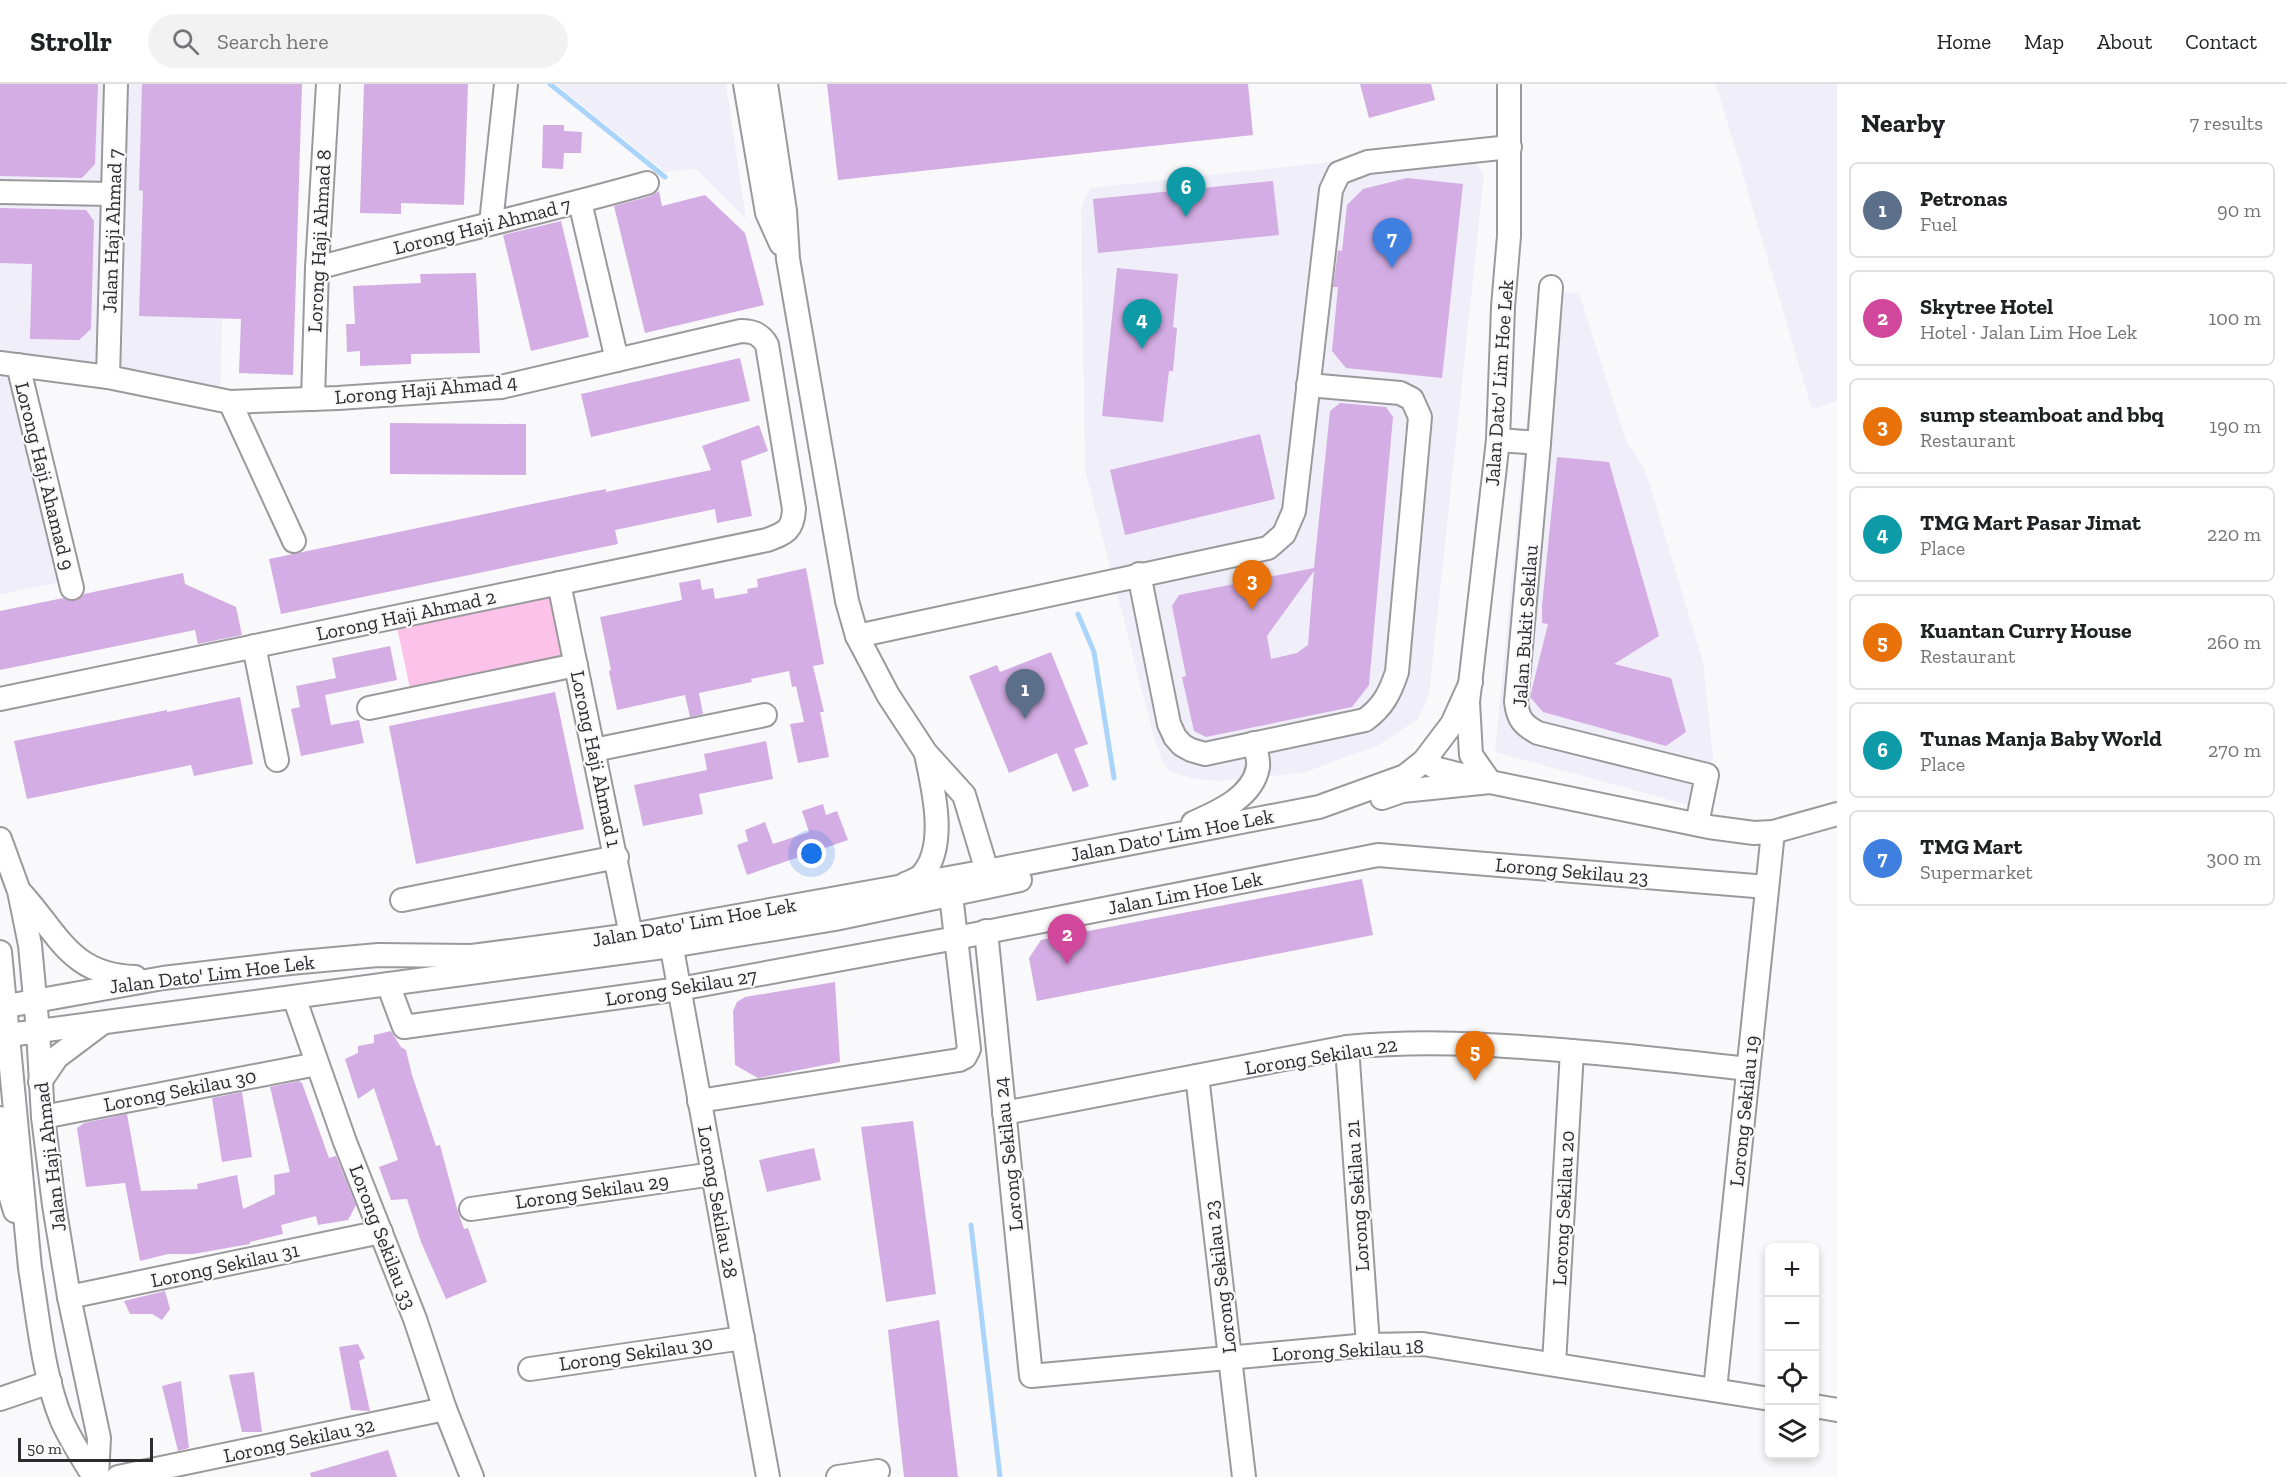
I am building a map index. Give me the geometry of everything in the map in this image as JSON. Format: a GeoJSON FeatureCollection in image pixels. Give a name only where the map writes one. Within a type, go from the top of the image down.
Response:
{"type":"FeatureCollection","features":[{"type":"Feature","properties":{"kind":"street","name":"Jalan Haji Ahmad 7"},"geometry":{"type":"LineString","coordinates":[[108,377],[116,84]]}},
{"type":"Feature","properties":{"kind":"street","name":"Lorong Haji Ahmad 8"},"geometry":{"type":"LineString","coordinates":[[313,399],[317,268],[328,84]]}},
{"type":"Feature","properties":{"kind":"street"},"geometry":{"type":"LineString","coordinates":[[492,223],[506,84]]}},
{"type":"Feature","properties":{"kind":"street"},"geometry":{"type":"LineString","coordinates":[[745,84],[767,213],[788,259]]}},
{"type":"Feature","properties":{"kind":"street"},"geometry":{"type":"LineString","coordinates":[[766,84],[785,211],[788,259],[847,601],[857,636],[888,695],[926,753],[964,795],[987,871]]}},
{"type":"Feature","properties":{"kind":"street","name":"Jalan Dato' Lim Hoe Lek"},"geometry":{"type":"LineString","coordinates":[[1374,788],[1413,757],[1470,692],[1498,440],[1503,308],[1509,236],[1509,84]]}},
{"type":"Feature","properties":{"kind":"street"},"geometry":{"type":"LineString","coordinates":[[857,636],[1268,548],[1284,534],[1294,511],[1330,190],[1339,173],[1368,162],[1510,147]]}},
{"type":"Feature","properties":{"kind":"street","name":"Lorong Haji Ahmad 7"},"geometry":{"type":"LineString","coordinates":[[317,268],[647,183]]}},
{"type":"Feature","properties":{"kind":"street"},"geometry":{"type":"LineString","coordinates":[[0,192],[113,194]]}},
{"type":"Feature","properties":{"kind":"street"},"geometry":{"type":"LineString","coordinates":[[580,202],[617,360]]}},
{"type":"Feature","properties":{"kind":"street","name":"Jalan Bukit Sekilau"},"geometry":{"type":"LineString","coordinates":[[1551,287],[1516,702],[1520,720],[1538,733],[1707,775],[1697,824]]}},
{"type":"Feature","properties":{"kind":"street","name":"Lorong Haji Ahmad 4"},"geometry":{"type":"LineString","coordinates":[[9,364],[108,377],[230,402],[313,399],[501,387],[749,331],[757,333],[767,345],[794,509]]}},
{"type":"Feature","properties":{"kind":"street"},"geometry":{"type":"LineString","coordinates":[[771,369],[805,362]]}},
{"type":"Feature","properties":{"kind":"street","name":"Lorong Haji Ahamad 9"},"geometry":{"type":"LineString","coordinates":[[9,364],[72,588]]}},
{"type":"Feature","properties":{"kind":"street"},"geometry":{"type":"LineString","coordinates":[[1139,574],[1169,724],[1175,737],[1191,750],[1205,754],[1365,720],[1377,711],[1389,695],[1397,672],[1420,426],[1417,406],[1412,399],[1400,393],[1308,385]]}},
{"type":"Feature","properties":{"kind":"street"},"geometry":{"type":"LineString","coordinates":[[230,402],[294,542]]}},
{"type":"Feature","properties":{"kind":"street"},"geometry":{"type":"LineString","coordinates":[[1498,440],[1539,443]]}},
{"type":"Feature","properties":{"kind":"street","name":"Lorong Haji Ahmad 2"},"geometry":{"type":"LineString","coordinates":[[0,699],[767,540],[781,535],[790,528],[794,519],[794,509]]}},
{"type":"Feature","properties":{"kind":"street","name":"Lorong Haji Ahmad 1"},"geometry":{"type":"LineString","coordinates":[[559,583],[631,934]]}},
{"type":"Feature","properties":{"kind":"street"},"geometry":{"type":"LineString","coordinates":[[254,646],[277,760]]}},
{"type":"Feature","properties":{"kind":"street"},"geometry":{"type":"LineString","coordinates":[[369,708],[576,665]]}},
{"type":"Feature","properties":{"kind":"street"},"geometry":{"type":"LineString","coordinates":[[1402,791],[1431,765],[1449,754],[1470,692]]}},
{"type":"Feature","properties":{"kind":"street"},"geometry":{"type":"LineString","coordinates":[[1470,692],[1471,755],[1490,782]]}},
{"type":"Feature","properties":{"kind":"street"},"geometry":{"type":"LineString","coordinates":[[594,750],[765,715]]}},
{"type":"Feature","properties":{"kind":"street"},"geometry":{"type":"LineString","coordinates":[[1093,851],[1133,836],[1192,823],[1236,800],[1253,783],[1259,765],[1254,743]]}},
{"type":"Feature","properties":{"kind":"street"},"geometry":{"type":"LineString","coordinates":[[902,885],[921,876],[932,856],[937,830],[936,802],[926,753]]}},
{"type":"Feature","properties":{"kind":"street"},"geometry":{"type":"LineString","coordinates":[[1431,765],[1490,782],[1735,831],[1773,832],[1837,814]]}},
{"type":"Feature","properties":{"kind":"street","name":"Jalan Dato' Lim Hoe Lek"},"geometry":{"type":"LineString","coordinates":[[9,1035],[388,984],[669,937],[902,885],[987,871],[1319,807],[1431,765]]}},
{"type":"Feature","properties":{"kind":"street"},"geometry":{"type":"LineString","coordinates":[[1402,791],[1490,782]]}},
{"type":"Feature","properties":{"kind":"street","name":"Jalan Dato' Lim Hoe Lek"},"geometry":{"type":"LineString","coordinates":[[7,1006],[163,978],[290,963],[378,955],[472,956],[631,934],[669,937],[835,919],[1340,813],[1402,791]]}},
{"type":"Feature","properties":{"kind":"street","name":"Lorong Sekilau 19"},"geometry":{"type":"LineString","coordinates":[[1715,1390],[1773,832]]}},
{"type":"Feature","properties":{"kind":"street","name":"Jalan Haji Ahmad"},"geometry":{"type":"LineString","coordinates":[[0,838],[19,891],[30,945],[43,1117],[69,1297],[99,1438],[96,1477]]}},
{"type":"Feature","properties":{"kind":"street","name":"Lorong Sekilau 23"},"geometry":{"type":"LineString","coordinates":[[1378,855],[1767,887]]}},
{"type":"Feature","properties":{"kind":"street","name":"Jalan Lim Hoe Lek"},"geometry":{"type":"LineString","coordinates":[[956,938],[1378,855]]}},
{"type":"Feature","properties":{"kind":"street"},"geometry":{"type":"LineString","coordinates":[[402,900],[617,857]]}},
{"type":"Feature","properties":{"kind":"street"},"geometry":{"type":"LineString","coordinates":[[19,891],[62,944],[86,964],[121,976],[163,978]]}},
{"type":"Feature","properties":{"kind":"street"},"geometry":{"type":"LineString","coordinates":[[699,1101],[959,1060],[966,1057],[969,1049],[951,895]]}},
{"type":"Feature","properties":{"kind":"street","name":"Lorong Sekilau 24"},"geometry":{"type":"LineString","coordinates":[[986,931],[1031,1376]]}},
{"type":"Feature","properties":{"kind":"street","name":"Lorong Sekilau 28"},"geometry":{"type":"LineString","coordinates":[[669,937],[768,1477]]}},
{"type":"Feature","properties":{"kind":"street","name":"Lorong Sekilau 27"},"geometry":{"type":"LineString","coordinates":[[388,984],[404,1027],[679,989],[956,938]]}},
{"type":"Feature","properties":{"kind":"street","name":"Jalan Haji Ahmad"},"geometry":{"type":"LineString","coordinates":[[0,952],[7,1006],[30,1268],[50,1382],[62,1420],[96,1477]]}},
{"type":"Feature","properties":{"kind":"street","name":"Lorong Sekilau 33"},"geometry":{"type":"LineString","coordinates":[[294,997],[472,1477]]}},
{"type":"Feature","properties":{"kind":"street"},"geometry":{"type":"LineString","coordinates":[[40,1082],[57,1057],[105,1021]]}},
{"type":"Feature","properties":{"kind":"street","name":"Lorong Sekilau 22"},"geometry":{"type":"LineString","coordinates":[[1004,1113],[1347,1047],[1394,1043],[1468,1042],[1748,1069]]}},
{"type":"Feature","properties":{"kind":"street","name":"Lorong Sekilau 21"},"geometry":{"type":"LineString","coordinates":[[1347,1047],[1368,1345]]}},
{"type":"Feature","properties":{"kind":"street","name":"Lorong Sekilau 20"},"geometry":{"type":"LineString","coordinates":[[1554,1364],[1572,1051]]}},
{"type":"Feature","properties":{"kind":"street","name":"Lorong Sekilau 30"},"geometry":{"type":"LineString","coordinates":[[43,1117],[317,1064]]}},
{"type":"Feature","properties":{"kind":"street","name":"Lorong Sekilau 23"},"geometry":{"type":"LineString","coordinates":[[1197,1076],[1244,1477]]}},
{"type":"Feature","properties":{"kind":"street","name":"Jalan Haji Ahmad"},"geometry":{"type":"LineString","coordinates":[[0,1118],[6,1181],[30,1268]]}},
{"type":"Feature","properties":{"kind":"street","name":"Lorong Sekilau 29"},"geometry":{"type":"LineString","coordinates":[[471,1209],[713,1174]]}},
{"type":"Feature","properties":{"kind":"street","name":"Lorong Sekilau 31"},"geometry":{"type":"LineString","coordinates":[[69,1297],[381,1232]]}},
{"type":"Feature","properties":{"kind":"street","name":"Lorong Sekilau 30"},"geometry":{"type":"LineString","coordinates":[[530,1369],[743,1338]]}},
{"type":"Feature","properties":{"kind":"street","name":"Lorong Sekilau 18"},"geometry":{"type":"LineString","coordinates":[[1031,1376],[1368,1345],[1423,1344],[1765,1398]]}},
{"type":"Feature","properties":{"kind":"street"},"geometry":{"type":"LineString","coordinates":[[0,1399],[50,1382]]}},
{"type":"Feature","properties":{"kind":"street"},"geometry":{"type":"LineString","coordinates":[[1819,1407],[1837,1410]]}},
{"type":"Feature","properties":{"kind":"street","name":"Lorong Sekilau 32"},"geometry":{"type":"LineString","coordinates":[[118,1477],[445,1409]]}},
{"type":"Feature","properties":{"kind":"street"},"geometry":{"type":"LineString","coordinates":[[838,1477],[878,1471]]}},
{"type":"Feature","properties":{"kind":"shaded area"},"geometry":{"type":"Polygon","coordinates":[[[0,84],[229,84],[220,399],[8,359],[62,582],[0,594],[0,84]]]}},
{"type":"Feature","properties":{"kind":"shaded area"},"geometry":{"type":"Polygon","coordinates":[[[556,84],[726,84],[746,219],[696,169],[665,172],[556,84]]]}},
{"type":"Feature","properties":{"kind":"shaded area"},"geometry":{"type":"Polygon","coordinates":[[[1716,84],[1837,84],[1837,401],[1812,409],[1716,84]]]}},
{"type":"Feature","properties":{"kind":"shaded area"},"geometry":{"type":"Polygon","coordinates":[[[1462,141],[1484,175],[1429,695],[1418,719],[1379,745],[1303,773],[1217,781],[1191,778],[1171,772],[1163,763],[1154,737],[1085,470],[1081,209],[1086,196],[1091,188],[1366,158],[1462,141]]]}},
{"type":"Feature","properties":{"kind":"shaded area"},"geometry":{"type":"Polygon","coordinates":[[[1539,292],[1579,293],[1626,441],[1645,470],[1703,662],[1713,758],[1703,809],[1495,752],[1539,292]]]}},
{"type":"Feature","properties":{"kind":"shaded area"},"geometry":{"type":"Polygon","coordinates":[[[549,595],[562,658],[410,689],[397,627],[549,595]]]}},
{"type":"Feature","properties":{"kind":"building"},"geometry":{"type":"Polygon","coordinates":[[[0,84],[98,84],[95,164],[82,178],[0,176],[0,84]]]}},
{"type":"Feature","properties":{"kind":"building"},"geometry":{"type":"Polygon","coordinates":[[[142,84],[302,84],[293,375],[239,373],[241,319],[139,316],[143,191],[139,190],[142,84]]]}},
{"type":"Feature","properties":{"kind":"building"},"geometry":{"type":"Polygon","coordinates":[[[364,84],[468,84],[464,205],[401,203],[401,214],[360,213],[364,84]]]}},
{"type":"Feature","properties":{"kind":"building"},"geometry":{"type":"Polygon","coordinates":[[[827,84],[1248,84],[1253,135],[838,180],[827,84]]]}},
{"type":"Feature","properties":{"kind":"building"},"geometry":{"type":"Polygon","coordinates":[[[1360,84],[1431,84],[1435,100],[1369,118],[1360,84]]]}},
{"type":"Feature","properties":{"kind":"building"},"geometry":{"type":"Polygon","coordinates":[[[543,125],[564,125],[564,131],[582,132],[581,153],[564,153],[563,169],[542,168],[543,125]]]}},
{"type":"Feature","properties":{"kind":"building"},"geometry":{"type":"Polygon","coordinates":[[[1407,178],[1463,184],[1442,378],[1346,368],[1332,351],[1338,287],[1333,287],[1338,250],[1342,251],[1347,205],[1363,189],[1407,178]]]}},
{"type":"Feature","properties":{"kind":"building"},"geometry":{"type":"Polygon","coordinates":[[[1273,181],[1279,235],[1098,253],[1093,199],[1273,181]]]}},
{"type":"Feature","properties":{"kind":"building"},"geometry":{"type":"Polygon","coordinates":[[[659,191],[662,206],[705,195],[745,233],[764,305],[645,333],[614,206],[651,196],[659,191]]]}},
{"type":"Feature","properties":{"kind":"building"},"geometry":{"type":"Polygon","coordinates":[[[0,208],[86,210],[94,221],[91,329],[79,340],[30,339],[32,264],[0,263],[0,208]]]}},
{"type":"Feature","properties":{"kind":"building"},"geometry":{"type":"Polygon","coordinates":[[[561,221],[589,337],[531,351],[503,235],[561,221]]]}},
{"type":"Feature","properties":{"kind":"building"},"geometry":{"type":"Polygon","coordinates":[[[1117,268],[1178,274],[1173,327],[1177,328],[1173,371],[1169,371],[1163,422],[1102,416],[1117,268]]]}},
{"type":"Feature","properties":{"kind":"building"},"geometry":{"type":"Polygon","coordinates":[[[476,273],[480,353],[411,354],[411,364],[360,366],[360,351],[347,352],[346,324],[355,324],[353,286],[421,283],[420,274],[476,273]]]}},
{"type":"Feature","properties":{"kind":"building"},"geometry":{"type":"Polygon","coordinates":[[[740,358],[750,401],[591,437],[581,394],[740,358]]]}},
{"type":"Feature","properties":{"kind":"building"},"geometry":{"type":"Polygon","coordinates":[[[1340,403],[1386,407],[1393,417],[1369,685],[1352,707],[1206,737],[1194,731],[1182,677],[1186,676],[1172,606],[1179,595],[1314,568],[1330,411],[1340,403]],[[1314,571],[1267,636],[1271,659],[1297,653],[1308,645],[1314,571]]]}},
{"type":"Feature","properties":{"kind":"building"},"geometry":{"type":"Polygon","coordinates":[[[390,423],[526,424],[526,475],[390,474],[390,423]]]}},
{"type":"Feature","properties":{"kind":"building"},"geometry":{"type":"Polygon","coordinates":[[[759,425],[768,451],[741,461],[752,516],[717,523],[715,509],[615,530],[618,544],[281,614],[269,559],[590,492],[606,489],[606,492],[711,470],[702,446],[759,425]]]}},
{"type":"Feature","properties":{"kind":"building"},"geometry":{"type":"Polygon","coordinates":[[[1260,434],[1275,499],[1125,535],[1110,470],[1260,434]]]}},
{"type":"Feature","properties":{"kind":"building"},"geometry":{"type":"Polygon","coordinates":[[[1557,457],[1609,462],[1659,636],[1614,664],[1671,678],[1686,732],[1666,746],[1543,712],[1530,697],[1548,624],[1542,623],[1542,606],[1557,457]]]}},
{"type":"Feature","properties":{"kind":"building"},"geometry":{"type":"Polygon","coordinates":[[[806,568],[824,664],[813,666],[824,712],[820,712],[829,757],[798,763],[790,724],[804,722],[796,686],[792,687],[789,671],[751,679],[752,682],[699,693],[703,714],[690,717],[685,695],[617,710],[600,617],[682,600],[679,583],[700,579],[702,590],[713,588],[715,599],[748,593],[747,589],[758,587],[757,579],[806,568]]]}},
{"type":"Feature","properties":{"kind":"building"},"geometry":{"type":"Polygon","coordinates":[[[183,573],[185,584],[236,607],[242,635],[198,644],[195,630],[0,670],[0,611],[63,598],[75,601],[84,594],[183,573]]]}},
{"type":"Feature","properties":{"kind":"building"},"geometry":{"type":"Polygon","coordinates":[[[390,646],[397,680],[325,695],[331,725],[359,720],[364,743],[301,756],[291,709],[300,707],[296,686],[336,678],[332,658],[390,646]]]}},
{"type":"Feature","properties":{"kind":"building"},"geometry":{"type":"Polygon","coordinates":[[[1051,652],[1088,744],[1074,749],[1089,786],[1073,792],[1057,753],[1009,773],[969,676],[997,665],[1000,672],[1051,652]]]}},
{"type":"Feature","properties":{"kind":"building"},"geometry":{"type":"Polygon","coordinates":[[[555,692],[584,829],[416,864],[389,726],[555,692]]]}},
{"type":"Feature","properties":{"kind":"building"},"geometry":{"type":"Polygon","coordinates":[[[240,697],[253,764],[194,776],[191,765],[27,799],[14,741],[240,697]]]}},
{"type":"Feature","properties":{"kind":"building"},"geometry":{"type":"Polygon","coordinates":[[[766,741],[773,779],[699,794],[703,814],[643,826],[634,785],[707,770],[704,754],[766,741]]]}},
{"type":"Feature","properties":{"kind":"building"},"geometry":{"type":"Polygon","coordinates":[[[823,804],[826,815],[837,811],[848,840],[747,875],[737,845],[748,841],[745,830],[765,822],[773,844],[809,832],[802,811],[823,804]]]}},
{"type":"Feature","properties":{"kind":"building"},"geometry":{"type":"Polygon","coordinates":[[[1362,879],[1373,935],[1037,1001],[1029,958],[1041,940],[1362,879]]]}},
{"type":"Feature","properties":{"kind":"building"},"geometry":{"type":"Polygon","coordinates":[[[835,982],[840,1062],[758,1078],[735,1065],[733,1011],[737,1002],[745,997],[835,982]]]}},
{"type":"Feature","properties":{"kind":"building"},"geometry":{"type":"Polygon","coordinates":[[[391,1031],[401,1047],[406,1050],[436,1146],[440,1145],[458,1212],[464,1229],[468,1228],[487,1282],[446,1299],[421,1242],[407,1199],[391,1200],[379,1167],[398,1160],[374,1088],[358,1099],[345,1059],[358,1053],[358,1046],[374,1043],[374,1035],[391,1031]]]}},
{"type":"Feature","properties":{"kind":"building"},"geometry":{"type":"Polygon","coordinates":[[[299,1081],[302,1083],[329,1158],[336,1156],[356,1205],[348,1220],[318,1225],[316,1216],[281,1225],[283,1234],[250,1242],[250,1244],[193,1254],[168,1254],[140,1261],[125,1183],[86,1187],[77,1128],[84,1123],[127,1114],[141,1191],[198,1189],[197,1184],[237,1175],[243,1209],[275,1194],[274,1175],[290,1172],[270,1087],[299,1081]]]}},
{"type":"Feature","properties":{"kind":"building"},"geometry":{"type":"Polygon","coordinates":[[[242,1092],[252,1157],[222,1162],[212,1098],[242,1092]]]}},
{"type":"Feature","properties":{"kind":"building"},"geometry":{"type":"Polygon","coordinates":[[[913,1121],[936,1294],[886,1302],[861,1127],[913,1121]]]}},
{"type":"Feature","properties":{"kind":"building"},"geometry":{"type":"Polygon","coordinates":[[[814,1148],[821,1180],[767,1192],[759,1160],[814,1148]]]}},
{"type":"Feature","properties":{"kind":"building"},"geometry":{"type":"Polygon","coordinates":[[[165,1291],[170,1309],[162,1320],[152,1314],[130,1314],[124,1301],[165,1291]]]}},
{"type":"Feature","properties":{"kind":"building"},"geometry":{"type":"Polygon","coordinates":[[[939,1320],[958,1477],[904,1477],[888,1330],[939,1320]]]}},
{"type":"Feature","properties":{"kind":"building"},"geometry":{"type":"Polygon","coordinates":[[[358,1344],[365,1358],[359,1361],[370,1411],[351,1410],[339,1347],[358,1344]]]}},
{"type":"Feature","properties":{"kind":"building"},"geometry":{"type":"Polygon","coordinates":[[[254,1372],[262,1432],[242,1432],[229,1375],[254,1372]]]}},
{"type":"Feature","properties":{"kind":"building"},"geometry":{"type":"Polygon","coordinates":[[[181,1381],[189,1448],[178,1451],[162,1386],[181,1381]]]}},
{"type":"Feature","properties":{"kind":"building"},"geometry":{"type":"Polygon","coordinates":[[[388,1450],[397,1477],[311,1477],[310,1473],[388,1450]]]}},
{"type":"Feature","properties":{"kind":"waterway"},"geometry":{"type":"LineString","coordinates":[[550,84],[665,177]]}},
{"type":"Feature","properties":{"kind":"waterway"},"geometry":{"type":"LineString","coordinates":[[1078,614],[1094,652],[1114,778]]}},
{"type":"Feature","properties":{"kind":"waterway"},"geometry":{"type":"LineString","coordinates":[[971,1225],[1000,1477]]}},
{"type":"Feature","properties":{"kind":"place","name":"Tunas Manja Baby World"},"geometry":{"type":"Point","coordinates":[1186,217]}},
{"type":"Feature","properties":{"kind":"place","name":"TMG Mart"},"geometry":{"type":"Point","coordinates":[1392,268]}},
{"type":"Feature","properties":{"kind":"place","name":"TMG Mart Pasar Jimat"},"geometry":{"type":"Point","coordinates":[1142,349]}},
{"type":"Feature","properties":{"kind":"place","name":"sump steamboat and bbq"},"geometry":{"type":"Point","coordinates":[1252,610]}},
{"type":"Feature","properties":{"kind":"place","name":"Petronas"},"geometry":{"type":"Point","coordinates":[1025,719]}},
{"type":"Feature","properties":{"kind":"place","name":"Skytree Hotel"},"geometry":{"type":"Point","coordinates":[1067,964]}},
{"type":"Feature","properties":{"kind":"place","name":"Kuantan Curry House"},"geometry":{"type":"Point","coordinates":[1475,1081]}}]}
